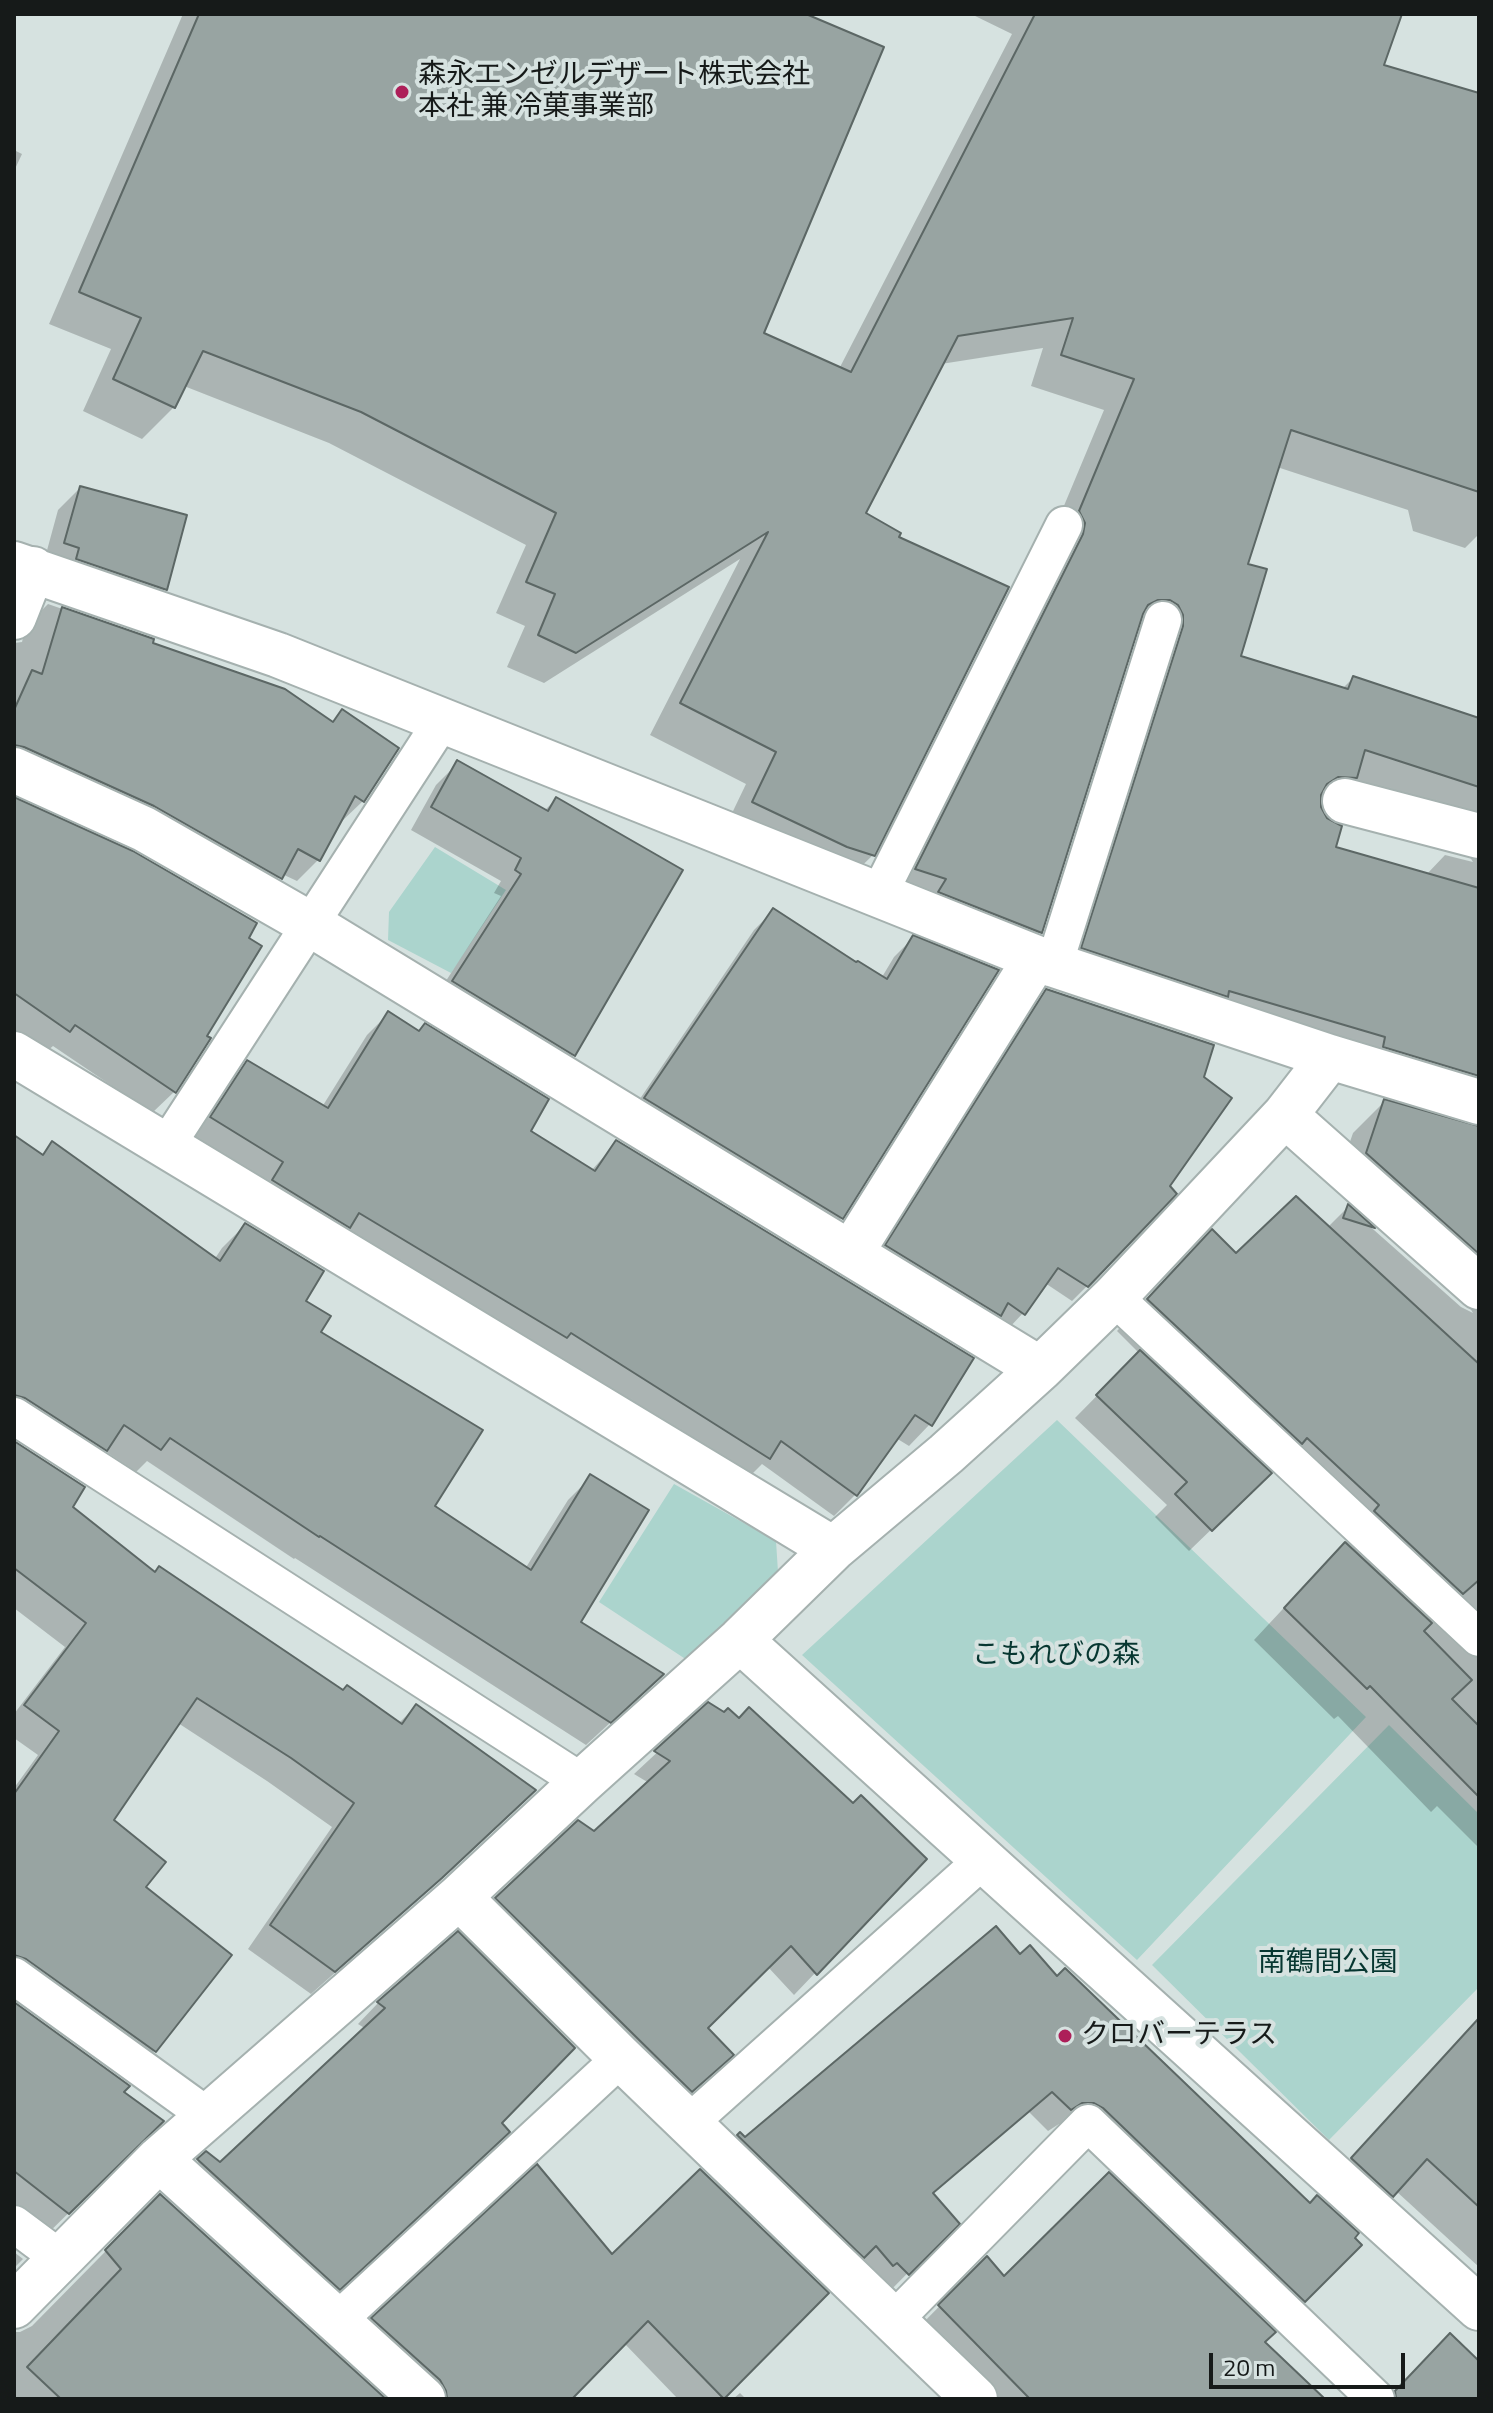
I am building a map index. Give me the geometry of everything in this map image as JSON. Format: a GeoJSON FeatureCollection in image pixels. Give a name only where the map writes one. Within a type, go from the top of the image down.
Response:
{"type":"FeatureCollection","features":[{"type":"Feature","properties":{"kind":"street"},"geometry":{"type":"LineString","coordinates":[[14,617],[23,566],[278,655],[1045,962],[1330,1057],[1479,1102]]}},
{"type":"Feature","properties":{"kind":"street"},"geometry":{"type":"LineString","coordinates":[[14,770],[144,829],[310,924],[1040,1369]]}},
{"type":"Feature","properties":{"kind":"street"},"geometry":{"type":"LineString","coordinates":[[1345,801],[1479,836]]}},
{"type":"Feature","properties":{"kind":"street"},"geometry":{"type":"LineString","coordinates":[[851,1253],[1045,962]]}},
{"type":"Feature","properties":{"kind":"street"},"geometry":{"type":"LineString","coordinates":[[14,1054],[833,1549]]}},
{"type":"Feature","properties":{"kind":"street"},"geometry":{"type":"LineString","coordinates":[[14,2306],[159,2159],[459,1897],[740,1640],[833,1549],[946,1454],[1040,1369],[1114,1297],[1285,1115],[1330,1057]]}},
{"type":"Feature","properties":{"kind":"street"},"geometry":{"type":"LineString","coordinates":[[1285,1115],[1479,1287]]}},
{"type":"Feature","properties":{"kind":"street"},"geometry":{"type":"LineString","coordinates":[[740,1640],[1479,2308]]}},
{"type":"Feature","properties":{"kind":"street"},"geometry":{"type":"LineString","coordinates":[[459,1897],[621,2058],[975,2399]]}},
{"type":"Feature","properties":{"kind":"street"},"geometry":{"type":"LineString","coordinates":[[159,2159],[423,2399]]}},
{"type":"Feature","properties":{"kind":"lane"},"geometry":{"type":"LineString","coordinates":[[878,896],[1064,525]]}},
{"type":"Feature","properties":{"kind":"lane"},"geometry":{"type":"LineString","coordinates":[[1045,962],[1163,620]]}},
{"type":"Feature","properties":{"kind":"lane"},"geometry":{"type":"LineString","coordinates":[[165,1148],[442,721]]}},
{"type":"Feature","properties":{"kind":"lane"},"geometry":{"type":"LineString","coordinates":[[1114,1297],[1479,1638]]}},
{"type":"Feature","properties":{"kind":"lane"},"geometry":{"type":"LineString","coordinates":[[14,1416],[582,1782]]}},
{"type":"Feature","properties":{"kind":"lane"},"geometry":{"type":"LineString","coordinates":[[689,2123],[983,1860]]}},
{"type":"Feature","properties":{"kind":"lane"},"geometry":{"type":"LineString","coordinates":[[14,1976],[209,2117]]}},
{"type":"Feature","properties":{"kind":"lane"},"geometry":{"type":"LineString","coordinates":[[337,2321],[621,2058]]}},
{"type":"Feature","properties":{"kind":"lane"},"geometry":{"type":"LineString","coordinates":[[894,2320],[1088,2123],[1376,2399]]}},
{"type":"Feature","properties":{"kind":"lane"},"geometry":{"type":"LineString","coordinates":[[14,2224],[61,2259]]}},
{"type":"Feature","properties":{"kind":"green space"},"geometry":{"type":"Polygon","coordinates":[[[435,847],[506,890],[451,973],[388,940],[389,912],[435,847]]]}},
{"type":"Feature","properties":{"kind":"green space","name":"こもれびの森"},"geometry":{"type":"Polygon","coordinates":[[[1057,1420],[1366,1717],[1137,1960],[802,1655],[1057,1420]]]}},
{"type":"Feature","properties":{"kind":"green space"},"geometry":{"type":"Polygon","coordinates":[[[674,1484],[776,1541],[778,1572],[690,1662],[599,1602],[674,1484]]]}},
{"type":"Feature","properties":{"kind":"green space","name":"南鶴間公園"},"geometry":{"type":"Polygon","coordinates":[[[1389,1725],[1479,1814],[1479,1987],[1329,2140],[1152,1965],[1389,1725]]]}},
{"type":"Feature","properties":{"kind":"building"},"geometry":{"type":"Polygon","coordinates":[[[199,14],[806,14],[884,47],[764,333],[851,372],[1035,14],[1402,14],[1384,65],[1479,93],[1479,492],[1291,430],[1248,564],[1267,569],[1241,656],[1348,689],[1353,676],[1479,718],[1479,787],[1365,750],[1357,778],[1338,777],[1327,784],[1321,795],[1321,807],[1327,818],[1342,826],[1336,847],[1479,888],[1479,1076],[1383,1047],[1385,1037],[1229,991],[1228,997],[1081,948],[1183,626],[1183,615],[1178,605],[1170,600],[1158,600],[1148,605],[1143,614],[1042,933],[938,892],[946,879],[915,869],[1083,534],[1085,523],[1079,511],[1134,379],[1061,355],[1073,318],[958,336],[866,513],[901,533],[899,537],[1009,587],[875,856],[847,847],[752,802],[776,752],[680,703],[768,532],[576,653],[538,635],[555,594],[526,582],[556,513],[361,412],[203,351],[175,408],[113,379],[141,318],[79,292],[199,14]]]}},
{"type":"Feature","properties":{"kind":"building"},"geometry":{"type":"Polygon","coordinates":[[[80,486],[187,515],[167,590],[76,559],[79,548],[64,543],[80,486]]]}},
{"type":"Feature","properties":{"kind":"building"},"geometry":{"type":"Polygon","coordinates":[[[62,607],[285,689],[333,722],[342,709],[399,748],[364,802],[355,796],[320,861],[298,849],[282,879],[154,806],[14,745],[14,710],[32,670],[42,674],[62,607]]]}},
{"type":"Feature","properties":{"kind":"building"},"geometry":{"type":"Polygon","coordinates":[[[457,760],[548,811],[556,797],[683,870],[575,1056],[452,981],[521,874],[515,870],[521,858],[431,807],[457,760]]]}},
{"type":"Feature","properties":{"kind":"building"},"geometry":{"type":"Polygon","coordinates":[[[14,797],[133,851],[257,923],[249,938],[262,946],[207,1036],[211,1038],[176,1093],[75,1025],[70,1032],[14,993],[14,797]]]}},
{"type":"Feature","properties":{"kind":"building"},"geometry":{"type":"Polygon","coordinates":[[[773,908],[887,979],[913,935],[999,970],[843,1219],[644,1098],[773,908]]]}},
{"type":"Feature","properties":{"kind":"building"},"geometry":{"type":"Polygon","coordinates":[[[1046,989],[1214,1045],[1204,1077],[1232,1098],[1170,1186],[1177,1194],[1088,1287],[1058,1268],[1025,1315],[1008,1303],[1001,1316],[885,1245],[1046,989]]]}},
{"type":"Feature","properties":{"kind":"building"},"geometry":{"type":"Polygon","coordinates":[[[388,1011],[419,1031],[425,1023],[549,1099],[531,1131],[595,1171],[616,1140],[974,1358],[932,1426],[915,1415],[857,1496],[781,1441],[770,1459],[571,1333],[567,1338],[359,1213],[350,1228],[272,1180],[283,1162],[210,1117],[247,1060],[328,1108],[388,1011]]]}},
{"type":"Feature","properties":{"kind":"building"},"geometry":{"type":"Polygon","coordinates":[[[1384,1099],[1479,1126],[1479,1254],[1366,1153],[1384,1099]]]}},
{"type":"Feature","properties":{"kind":"building"},"geometry":{"type":"Polygon","coordinates":[[[14,1135],[43,1155],[52,1141],[220,1261],[245,1223],[324,1271],[306,1301],[331,1316],[321,1332],[483,1430],[435,1506],[531,1570],[590,1474],[649,1510],[581,1622],[664,1674],[611,1723],[170,1438],[161,1450],[124,1425],[107,1451],[25,1398],[14,1395],[14,1135]]]}},
{"type":"Feature","properties":{"kind":"building"},"geometry":{"type":"Polygon","coordinates":[[[1296,1196],[1479,1364],[1479,1580],[1463,1594],[1374,1511],[1379,1505],[1307,1438],[1302,1444],[1147,1299],[1212,1229],[1236,1253],[1296,1196]]]}},
{"type":"Feature","properties":{"kind":"building"},"geometry":{"type":"Polygon","coordinates":[[[1348,1204],[1375,1228],[1343,1218],[1348,1204]]]}},
{"type":"Feature","properties":{"kind":"building"},"geometry":{"type":"Polygon","coordinates":[[[1140,1350],[1272,1473],[1212,1531],[1175,1494],[1187,1482],[1096,1395],[1140,1350]]]}},
{"type":"Feature","properties":{"kind":"building"},"geometry":{"type":"Polygon","coordinates":[[[14,1441],[85,1487],[73,1507],[155,1572],[159,1566],[343,1690],[347,1685],[402,1724],[416,1704],[536,1790],[335,1972],[270,1925],[354,1803],[197,1698],[114,1820],[166,1862],[146,1887],[232,1955],[156,2052],[26,1959],[14,1955],[14,1794],[59,1731],[24,1705],[86,1623],[14,1568],[14,1441]]]}},
{"type":"Feature","properties":{"kind":"building"},"geometry":{"type":"Polygon","coordinates":[[[1345,1542],[1432,1623],[1424,1631],[1472,1680],[1452,1699],[1479,1726],[1479,1797],[1370,1686],[1367,1689],[1284,1608],[1345,1542]]]}},
{"type":"Feature","properties":{"kind":"building"},"geometry":{"type":"Polygon","coordinates":[[[708,1702],[724,1712],[728,1708],[739,1718],[749,1707],[853,1803],[861,1795],[927,1859],[817,1975],[791,1946],[708,2028],[734,2055],[692,2092],[495,1898],[578,1820],[594,1831],[670,1761],[654,1751],[708,1702]]]}},
{"type":"Feature","properties":{"kind":"building"},"geometry":{"type":"Polygon","coordinates":[[[996,1926],[1020,1954],[1030,1945],[1057,1976],[1065,1968],[1310,2203],[1317,2195],[1359,2233],[1355,2238],[1362,2245],[1305,2302],[1103,2108],[1094,2103],[1082,2103],[1071,2110],[1052,2092],[933,2193],[960,2224],[909,2275],[897,2263],[893,2266],[876,2246],[864,2258],[737,2135],[740,2132],[745,2137],[996,1926]]]}},
{"type":"Feature","properties":{"kind":"building"},"geometry":{"type":"Polygon","coordinates":[[[458,1931],[575,2048],[502,2123],[510,2132],[340,2290],[197,2159],[206,2151],[220,2162],[385,2008],[377,2002],[458,1931]]]}},
{"type":"Feature","properties":{"kind":"building"},"geometry":{"type":"Polygon","coordinates":[[[14,2002],[130,2086],[124,2092],[164,2121],[69,2214],[14,2171],[14,2002]]]}},
{"type":"Feature","properties":{"kind":"building"},"geometry":{"type":"Polygon","coordinates":[[[1479,2018],[1479,2207],[1427,2159],[1393,2197],[1351,2158],[1479,2018]]]}},
{"type":"Feature","properties":{"kind":"building"},"geometry":{"type":"Polygon","coordinates":[[[537,2164],[612,2254],[700,2169],[829,2293],[724,2399],[648,2321],[572,2399],[447,2399],[440,2380],[371,2318],[537,2164]]]}},
{"type":"Feature","properties":{"kind":"building"},"geometry":{"type":"Polygon","coordinates":[[[1109,2172],[1276,2332],[1265,2342],[1325,2399],[1030,2399],[938,2305],[987,2256],[1004,2276],[1109,2172]]]}},
{"type":"Feature","properties":{"kind":"building"},"geometry":{"type":"Polygon","coordinates":[[[160,2194],[386,2399],[61,2399],[27,2367],[121,2269],[105,2250],[160,2194]]]}},
{"type":"Feature","properties":{"kind":"building"},"geometry":{"type":"Polygon","coordinates":[[[1450,2333],[1479,2361],[1479,2399],[1396,2399],[1395,2391],[1450,2333]]]}},
{"type":"Feature","properties":{"kind":"place","name":"森永エンゼルデザート株式会社 本社 兼 冷菓事業部"},"geometry":{"type":"Point","coordinates":[402,92]}},
{"type":"Feature","properties":{"kind":"place","name":"クロバーテラス"},"geometry":{"type":"Point","coordinates":[1065,2036]}}]}
